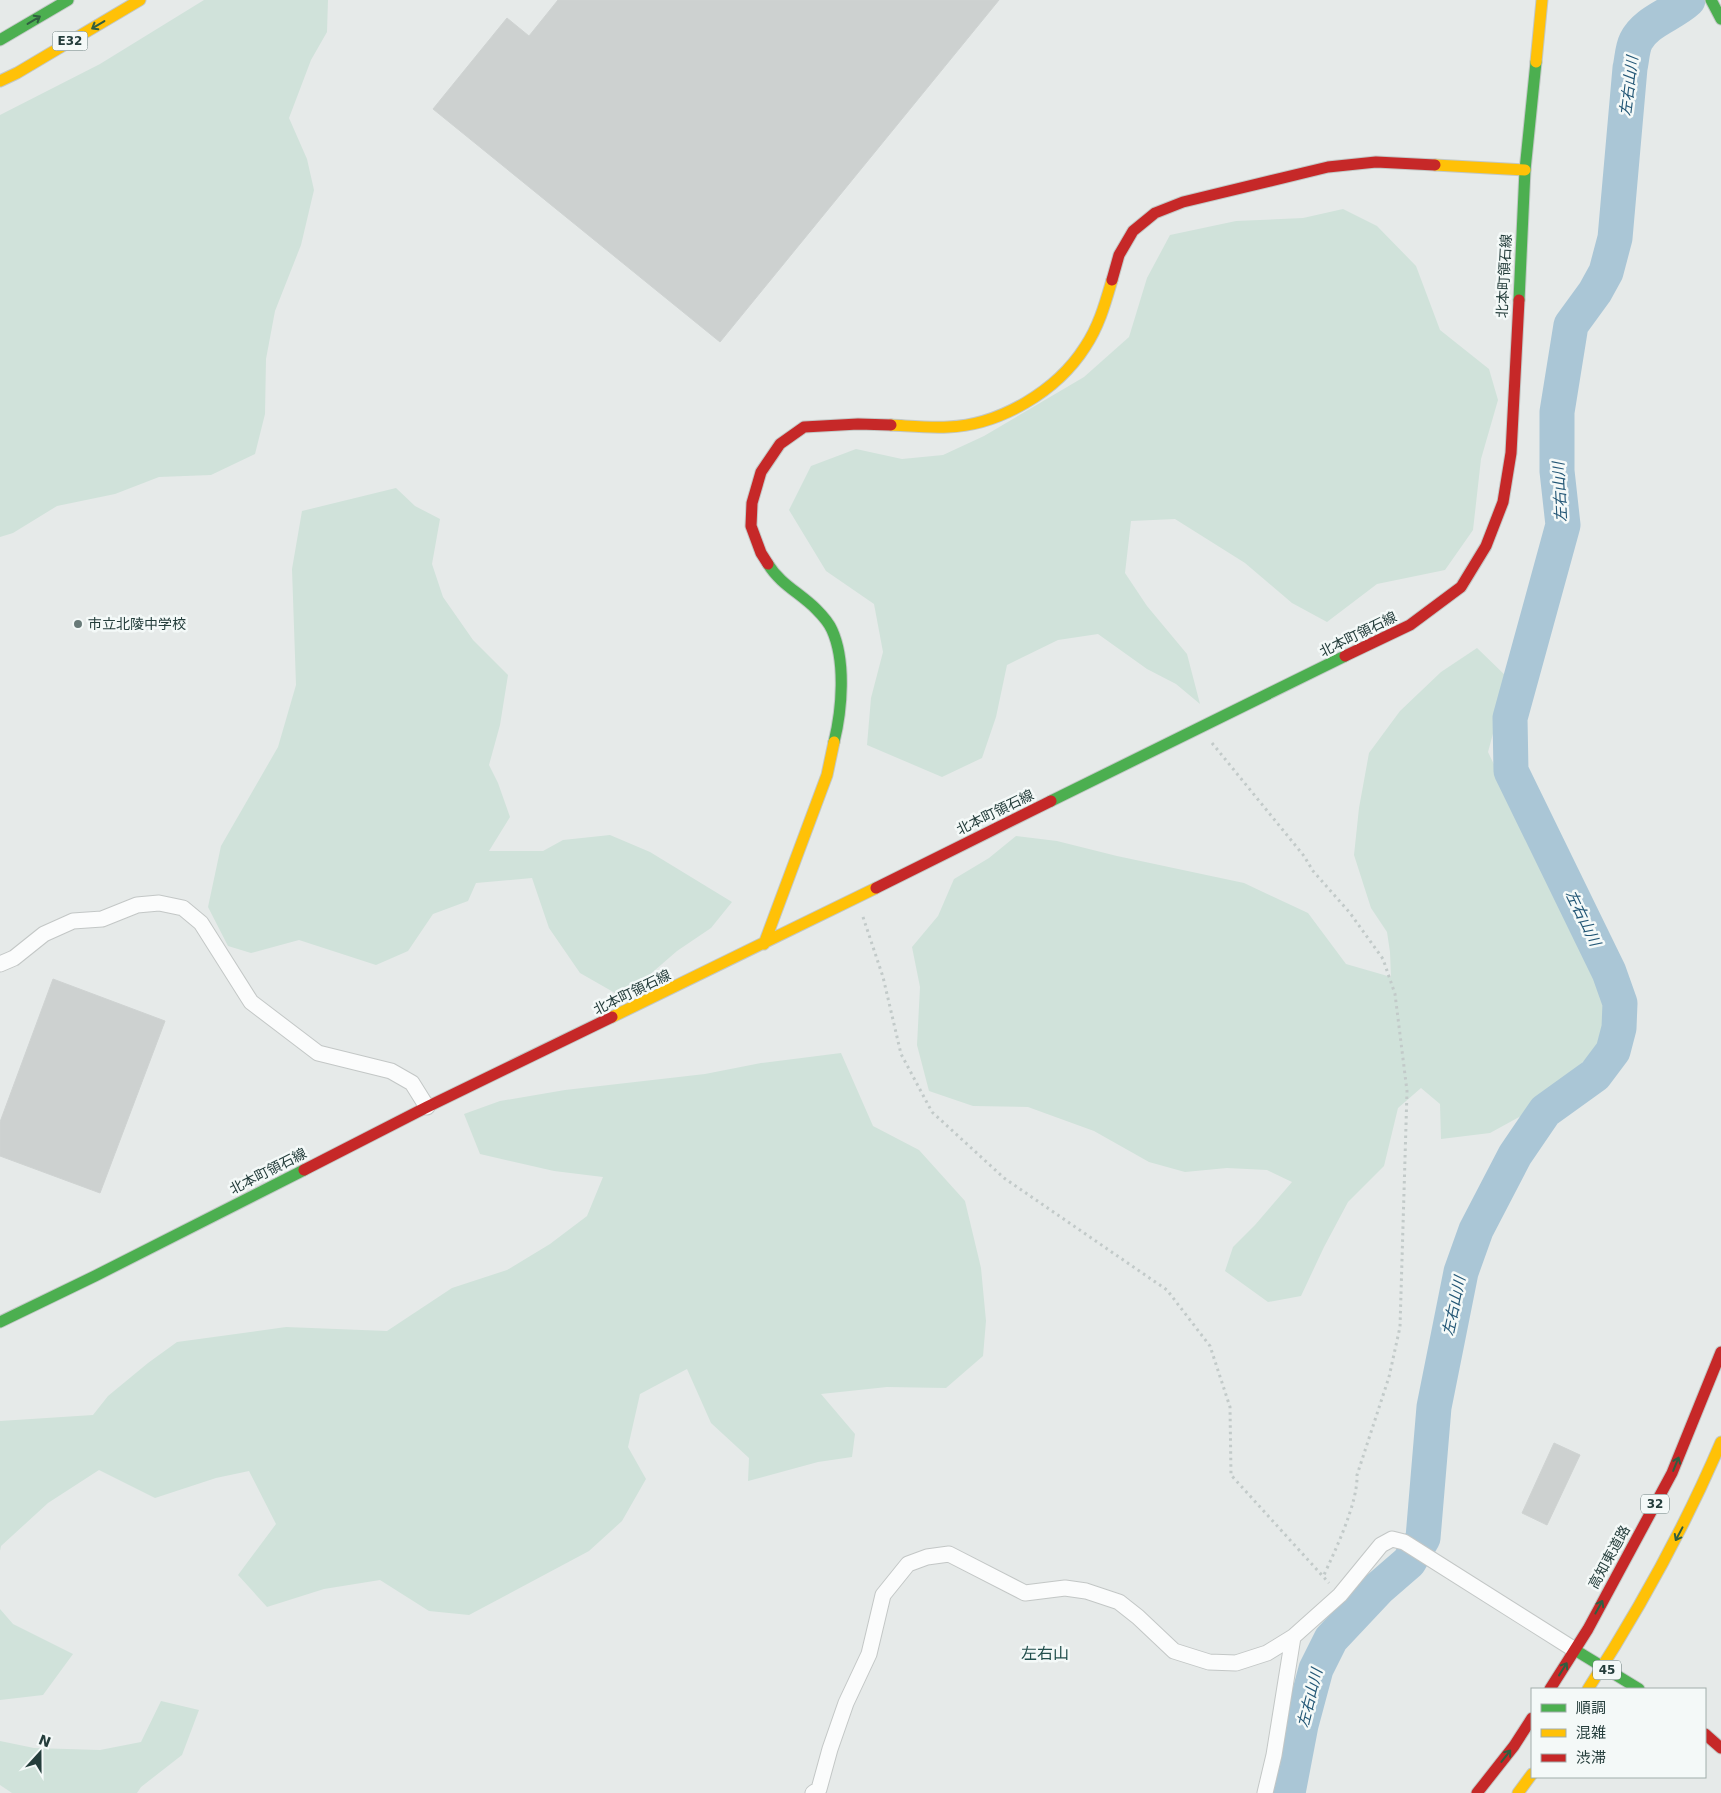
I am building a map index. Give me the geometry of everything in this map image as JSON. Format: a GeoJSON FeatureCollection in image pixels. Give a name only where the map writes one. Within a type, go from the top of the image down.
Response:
{"type":"FeatureCollection","features":[{"type":"Feature","properties":{"kind":"main road","name":"E32"},"geometry":{"type":"LineString","coordinates":[[0,40],[68,0]]}},
{"type":"Feature","properties":{"kind":"main road","name":"E32"},"geometry":{"type":"LineString","coordinates":[[0,81],[17,73],[140,0]]}},
{"type":"Feature","properties":{"kind":"main road","name":"北本町領石線"},"geometry":{"type":"LineString","coordinates":[[0,1322],[95,1276],[427,1107],[764,944],[1200,727],[1410,625],[1461,587],[1486,546],[1503,502],[1511,453],[1525,170],[1542,0]]}},
{"type":"Feature","properties":{"kind":"main road"},"geometry":{"type":"LineString","coordinates":[[1712,2],[1721,19]]}},
{"type":"Feature","properties":{"kind":"main road"},"geometry":{"type":"LineString","coordinates":[[764,944],[827,775],[836,735],[841,684],[839,654],[832,629],[816,609],[775,576],[761,553],[751,526],[752,503],[761,472],[780,444],[804,427],[858,424],[950,427],[986,421],[1027,402],[1061,377],[1085,348],[1100,320],[1119,255],[1133,232],[1155,212],[1183,202],[1328,167],[1376,162],[1525,170]]}},
{"type":"Feature","properties":{"kind":"main road","name":"高知東道路"},"geometry":{"type":"LineString","coordinates":[[1551,1688],[1575,1650],[1672,1473],[1721,1352]]}},
{"type":"Feature","properties":{"kind":"main road","name":"32"},"geometry":{"type":"LineString","coordinates":[[1589,1688],[1657,1576],[1702,1490],[1721,1442]]}},
{"type":"Feature","properties":{"kind":"main road","name":"45"},"geometry":{"type":"LineString","coordinates":[[1575,1650],[1637,1688]]}},
{"type":"Feature","properties":{"kind":"main road"},"geometry":{"type":"LineString","coordinates":[[1478,1793],[1514,1746],[1531,1720]]}},
{"type":"Feature","properties":{"kind":"main road"},"geometry":{"type":"LineString","coordinates":[[1706,1735],[1721,1748]]}},
{"type":"Feature","properties":{"kind":"main road"},"geometry":{"type":"LineString","coordinates":[[1518,1793],[1531,1775]]}},
{"type":"Feature","properties":{"kind":"street"},"geometry":{"type":"LineString","coordinates":[[0,964],[14,958],[44,934],[74,921],[102,919],[137,905],[159,903],[183,908],[201,924],[251,1002],[318,1054],[391,1071],[412,1084],[427,1107]]}},
{"type":"Feature","properties":{"kind":"street"},"geometry":{"type":"LineString","coordinates":[[813,1793],[819,1789],[830,1748],[846,1703],[869,1654],[883,1595],[908,1564],[927,1557],[949,1554],[1025,1593],[1065,1588],[1086,1591],[1118,1602],[1174,1651],[1209,1662],[1236,1663],[1267,1654],[1293,1637],[1340,1596],[1381,1545],[1392,1539],[1404,1542],[1575,1650]]}},
{"type":"Feature","properties":{"kind":"street"},"geometry":{"type":"LineString","coordinates":[[1265,1793],[1274,1755],[1293,1637]]}},
{"type":"Feature","properties":{"kind":"path"},"geometry":{"type":"LineString","coordinates":[[856,898],[883,977],[901,1054],[932,1112],[1004,1178],[1167,1290],[1210,1346],[1230,1408],[1231,1475],[1323,1577],[1341,1538],[1357,1485],[1357,1475],[1389,1377],[1400,1327],[1407,1091],[1395,994],[1383,959],[1350,913],[1313,871],[1304,856],[1200,727]]}},
{"type":"Feature","properties":{"kind":"shaded area"},"geometry":{"type":"Polygon","coordinates":[[[204,0],[328,0],[327,32],[311,60],[289,118],[307,159],[314,190],[301,245],[275,311],[266,359],[265,414],[255,454],[211,475],[159,477],[115,494],[57,506],[13,533],[0,537],[0,115],[100,64],[204,0]]]}},
{"type":"Feature","properties":{"kind":"shaded area"},"geometry":{"type":"Polygon","coordinates":[[[1343,209],[1377,226],[1416,266],[1440,330],[1489,369],[1498,400],[1481,459],[1473,530],[1445,570],[1377,584],[1327,622],[1292,603],[1245,563],[1175,519],[1131,521],[1125,573],[1147,606],[1187,654],[1200,704],[1176,684],[1147,669],[1098,634],[1058,640],[1007,665],[996,717],[982,758],[942,777],[867,745],[871,698],[883,652],[874,604],[826,571],[789,510],[811,466],[856,449],[902,459],[943,455],[984,436],[1084,377],[1129,337],[1147,278],[1170,235],[1236,221],[1303,218],[1343,209]]]}},
{"type":"Feature","properties":{"kind":"shaded area"},"geometry":{"type":"Polygon","coordinates":[[[396,488],[415,506],[440,519],[432,564],[443,597],[473,640],[508,675],[500,725],[489,765],[498,783],[510,817],[489,851],[543,851],[563,840],[610,835],[650,852],[732,902],[711,928],[677,951],[647,977],[615,993],[580,973],[549,928],[532,878],[476,883],[468,901],[433,914],[408,951],[376,965],[299,940],[251,953],[228,946],[208,907],[221,846],[278,747],[296,685],[292,569],[302,511],[396,488]]]}},
{"type":"Feature","properties":{"kind":"shaded area"},"geometry":{"type":"Polygon","coordinates":[[[1477,648],[1508,678],[1488,752],[1598,976],[1606,1005],[1601,1045],[1530,1111],[1490,1133],[1441,1139],[1440,1104],[1421,1088],[1398,1108],[1384,1166],[1348,1202],[1301,1296],[1268,1302],[1225,1271],[1233,1247],[1255,1225],[1292,1182],[1267,1170],[1227,1168],[1185,1172],[1149,1162],[1094,1131],[1028,1107],[973,1106],[929,1091],[917,1045],[920,987],[912,947],[938,916],[954,879],[989,858],[1016,836],[1057,841],[1244,883],[1308,913],[1346,964],[1391,977],[1387,932],[1371,908],[1354,855],[1359,808],[1369,753],[1400,711],[1441,672],[1477,648]]]}},
{"type":"Feature","properties":{"kind":"shaded area"},"geometry":{"type":"Polygon","coordinates":[[[841,1053],[873,1126],[919,1150],[965,1201],[981,1268],[986,1321],[983,1356],[946,1388],[887,1387],[821,1394],[855,1434],[852,1457],[818,1462],[748,1481],[749,1458],[711,1423],[687,1369],[640,1394],[628,1447],[646,1479],[622,1521],[589,1551],[469,1615],[429,1611],[380,1580],[324,1589],[267,1607],[238,1575],[276,1524],[249,1471],[216,1478],[155,1498],[99,1470],[48,1503],[1,1546],[0,1551],[0,1421],[93,1415],[108,1396],[177,1342],[286,1327],[387,1331],[452,1288],[507,1270],[550,1244],[587,1216],[603,1177],[554,1171],[480,1154],[464,1114],[500,1101],[565,1090],[705,1074],[761,1063],[841,1053]]]}},
{"type":"Feature","properties":{"kind":"shaded area"},"geometry":{"type":"Polygon","coordinates":[[[0,1609],[13,1624],[73,1654],[43,1695],[0,1700],[0,1609]]]}},
{"type":"Feature","properties":{"kind":"shaded area"},"geometry":{"type":"Polygon","coordinates":[[[161,1701],[199,1710],[182,1755],[141,1787],[137,1793],[12,1793],[0,1785],[0,1741],[34,1748],[100,1750],[141,1742],[161,1701]]]}},
{"type":"Feature","properties":{"kind":"building"},"geometry":{"type":"Polygon","coordinates":[[[558,0],[999,0],[720,342],[433,109],[507,18],[529,36],[558,0]]]}},
{"type":"Feature","properties":{"kind":"building"},"geometry":{"type":"Polygon","coordinates":[[[53,979],[165,1021],[100,1193],[0,1156],[0,1122],[53,979]]]}},
{"type":"Feature","properties":{"kind":"building"},"geometry":{"type":"Polygon","coordinates":[[[1554,1443],[1580,1455],[1547,1525],[1522,1513],[1554,1443]]]}},
{"type":"Feature","properties":{"kind":"waterway","name":"左右山川"},"geometry":{"type":"LineString","coordinates":[[1288,1793],[1301,1725],[1316,1669],[1331,1639],[1379,1588],[1409,1562],[1423,1538],[1434,1407],[1461,1272],[1476,1230],[1515,1155],[1545,1111],[1595,1075],[1613,1051],[1619,1028],[1620,1003],[1609,972],[1511,771],[1510,718],[1563,525],[1557,471],[1557,412],[1571,325],[1595,292],[1606,272],[1615,238],[1630,68],[1634,47],[1640,34],[1646,28],[1688,0]]}},
{"type":"Feature","properties":{"kind":"traffic: fast"},"geometry":{"type":"LineString","coordinates":[[0,40],[68,0]]}},
{"type":"Feature","properties":{"kind":"traffic: fast"},"geometry":{"type":"LineString","coordinates":[[1711,0],[1721,19]]}},
{"type":"Feature","properties":{"kind":"traffic: fast"},"geometry":{"type":"LineString","coordinates":[[1519,300],[1525,170],[1536,62]]}},
{"type":"Feature","properties":{"kind":"traffic: fast"},"geometry":{"type":"LineString","coordinates":[[768,564],[784,583],[818,611],[832,630],[841,671],[841,701],[834,742]]}},
{"type":"Feature","properties":{"kind":"traffic: fast"},"geometry":{"type":"LineString","coordinates":[[1051,801],[1345,656]]}},
{"type":"Feature","properties":{"kind":"traffic: fast"},"geometry":{"type":"LineString","coordinates":[[0,1322],[304,1170]]}},
{"type":"Feature","properties":{"kind":"traffic: fast"},"geometry":{"type":"LineString","coordinates":[[1575,1650],[1637,1688]]}},
{"type":"Feature","properties":{"kind":"traffic: slow"},"geometry":{"type":"LineString","coordinates":[[0,81],[17,73],[140,0]]}},
{"type":"Feature","properties":{"kind":"traffic: slow"},"geometry":{"type":"LineString","coordinates":[[1536,62],[1542,0]]}},
{"type":"Feature","properties":{"kind":"traffic: slow"},"geometry":{"type":"LineString","coordinates":[[1435,165],[1525,170]]}},
{"type":"Feature","properties":{"kind":"traffic: slow"},"geometry":{"type":"LineString","coordinates":[[891,425],[927,427],[968,425],[987,420],[1026,403],[1059,378],[1085,347],[1098,323],[1112,280]]}},
{"type":"Feature","properties":{"kind":"traffic: slow"},"geometry":{"type":"LineString","coordinates":[[764,944],[827,775],[834,742]]}},
{"type":"Feature","properties":{"kind":"traffic: slow"},"geometry":{"type":"LineString","coordinates":[[612,1017],[876,888]]}},
{"type":"Feature","properties":{"kind":"traffic: slow"},"geometry":{"type":"LineString","coordinates":[[1589,1688],[1660,1568],[1692,1506],[1721,1442]]}},
{"type":"Feature","properties":{"kind":"traffic: slow"},"geometry":{"type":"LineString","coordinates":[[1518,1793],[1531,1775]]}},
{"type":"Feature","properties":{"kind":"traffic: jam"},"geometry":{"type":"LineString","coordinates":[[1112,280],[1119,255],[1133,231],[1155,213],[1183,202],[1328,167],[1376,162],[1435,165]]}},
{"type":"Feature","properties":{"kind":"traffic: jam"},"geometry":{"type":"LineString","coordinates":[[1345,656],[1410,625],[1461,587],[1486,546],[1503,502],[1511,453],[1519,300]]}},
{"type":"Feature","properties":{"kind":"traffic: jam"},"geometry":{"type":"LineString","coordinates":[[768,564],[761,553],[751,526],[752,503],[761,472],[780,444],[804,427],[858,424],[891,425]]}},
{"type":"Feature","properties":{"kind":"traffic: jam"},"geometry":{"type":"LineString","coordinates":[[876,888],[1051,801]]}},
{"type":"Feature","properties":{"kind":"traffic: jam"},"geometry":{"type":"LineString","coordinates":[[304,1170],[427,1107],[612,1017]]}},
{"type":"Feature","properties":{"kind":"traffic: jam"},"geometry":{"type":"LineString","coordinates":[[1551,1688],[1588,1629],[1672,1473],[1721,1352]]}},
{"type":"Feature","properties":{"kind":"traffic: jam"},"geometry":{"type":"LineString","coordinates":[[1477,1793],[1514,1746],[1531,1720]]}},
{"type":"Feature","properties":{"kind":"traffic: jam"},"geometry":{"type":"LineString","coordinates":[[1706,1735],[1721,1748]]}},
{"type":"Feature","properties":{"kind":"place","name":"市立北陵中学校"},"geometry":{"type":"Point","coordinates":[78,624]}},
{"type":"Feature","properties":{"kind":"district","name":"左右山"},"geometry":{"type":"Point","coordinates":[1045,1653]}}]}
